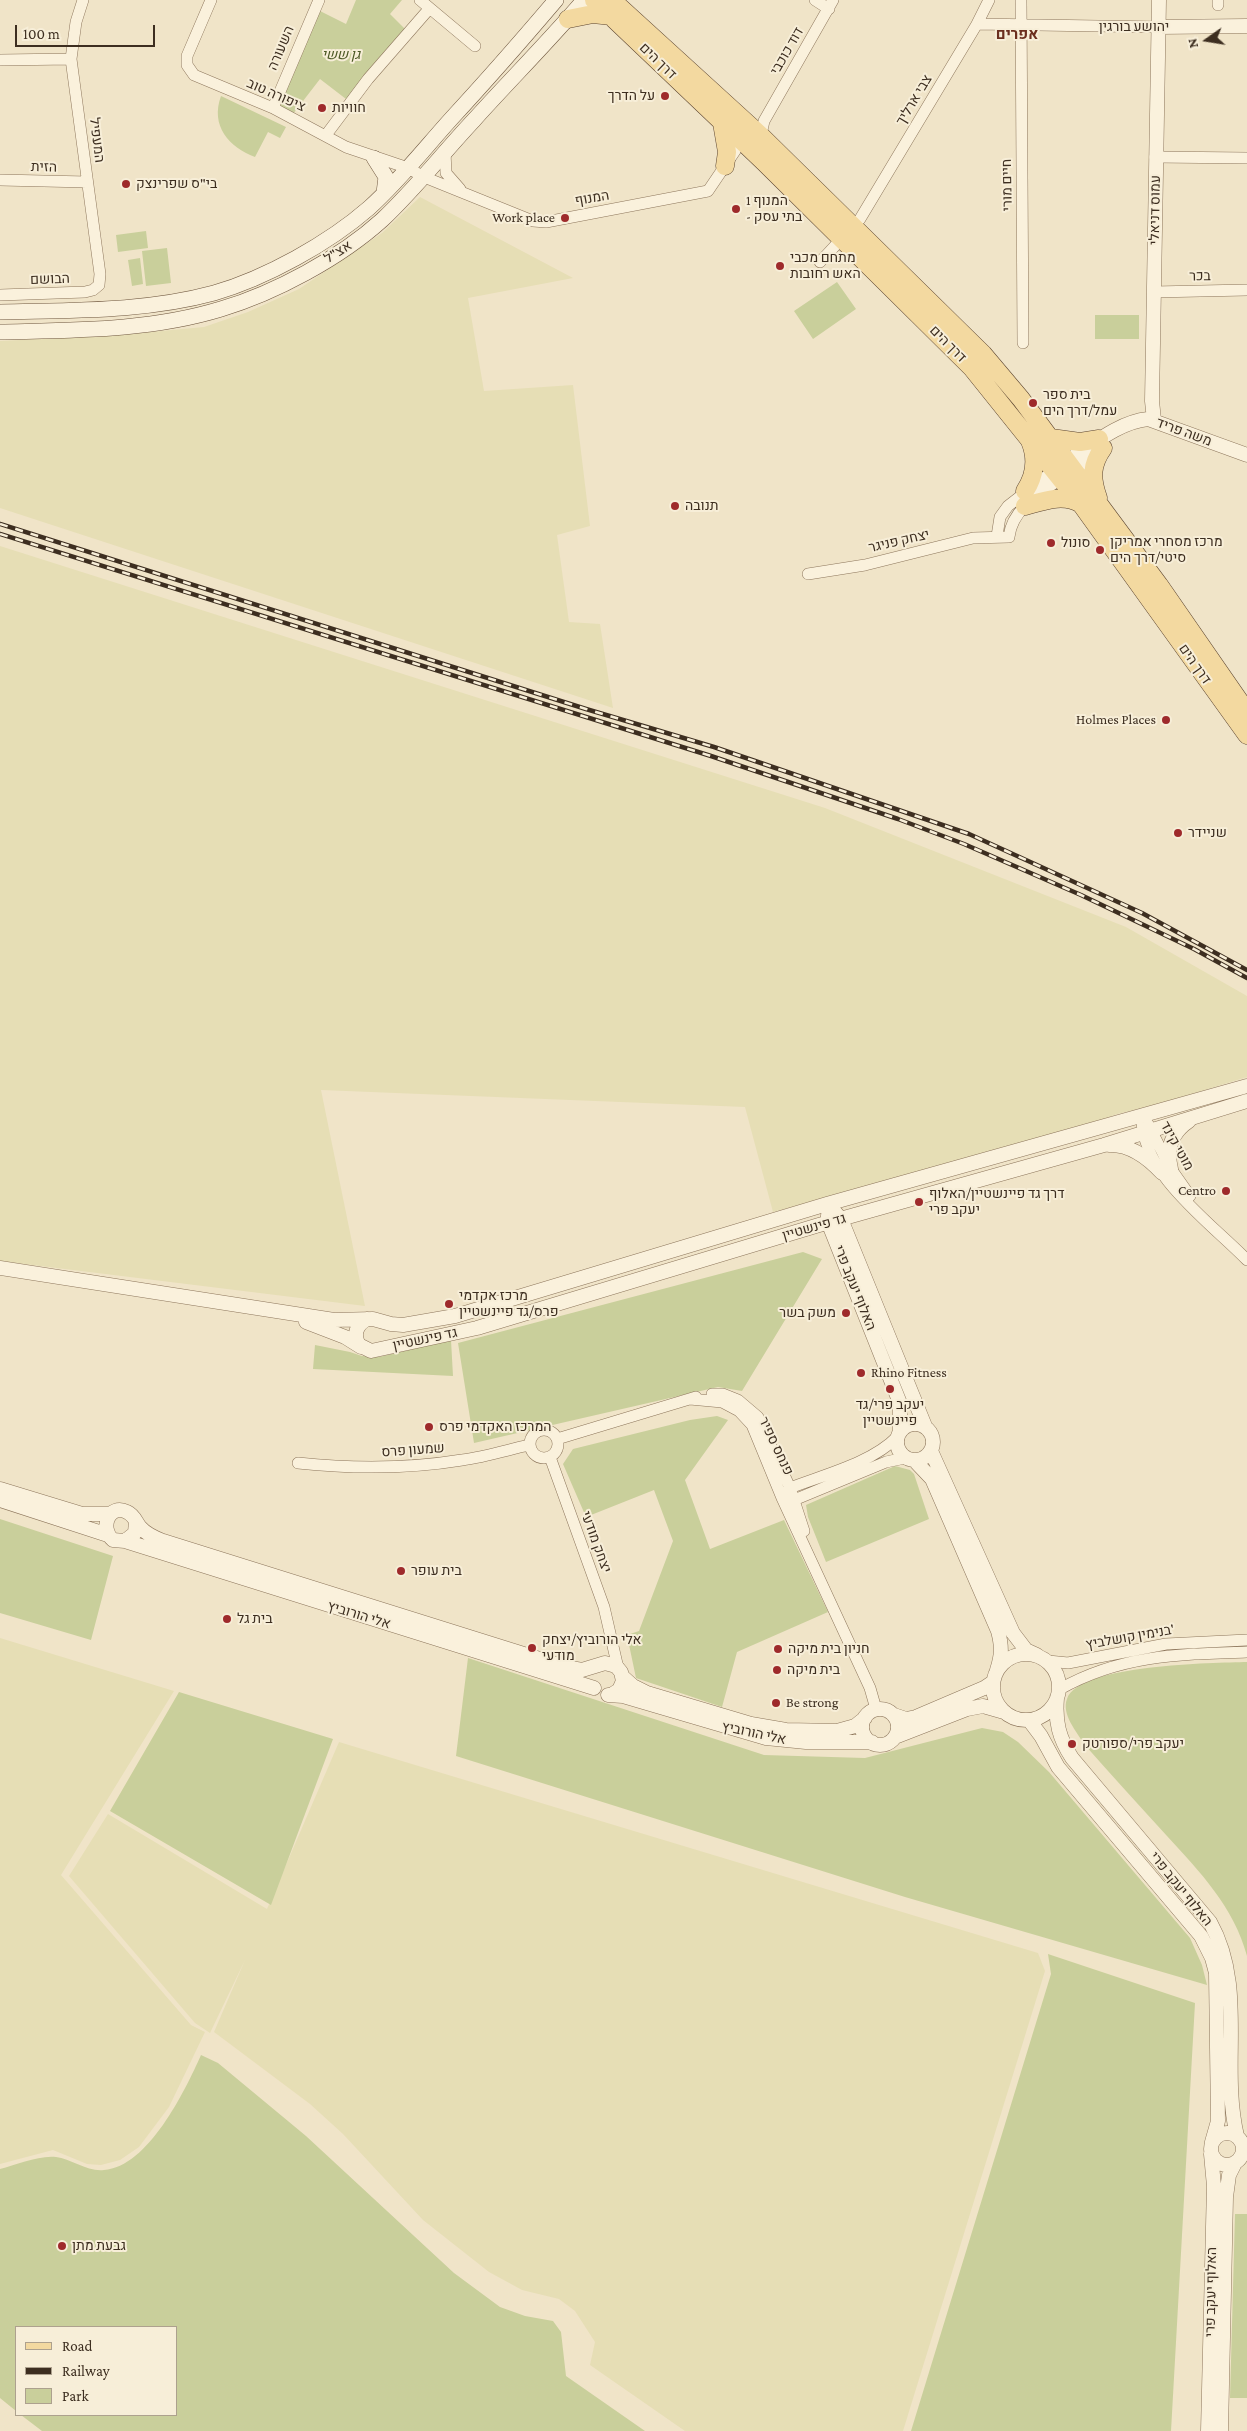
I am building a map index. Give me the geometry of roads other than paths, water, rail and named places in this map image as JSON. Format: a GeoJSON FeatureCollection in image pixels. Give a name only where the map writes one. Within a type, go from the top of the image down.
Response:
{"type":"FeatureCollection","features":[{"type":"Feature","properties":{"kind":"main road","name":"אצ\"ל"},"geometry":{"type":"LineString","coordinates":[[0,312],[113,309],[157,305],[215,292],[255,277],[321,242],[345,226],[384,193],[556,0]]}},
{"type":"Feature","properties":{"kind":"main road","name":"אצ\"ל"},"geometry":{"type":"LineString","coordinates":[[0,332],[109,329],[160,323],[220,310],[290,280],[355,241],[381,221],[424,177],[584,0]]}},
{"type":"Feature","properties":{"kind":"main road","name":"דרך הים"},"geometry":{"type":"LineString","coordinates":[[594,0],[633,18],[732,117],[740,140],[972,368],[1028,436],[1100,505],[1159,585],[1247,712]]}},
{"type":"Feature","properties":{"kind":"main road"},"geometry":{"type":"LineString","coordinates":[[626,0],[633,18]]}},
{"type":"Feature","properties":{"kind":"main road"},"geometry":{"type":"LineString","coordinates":[[568,18],[593,14],[612,8]]}},
{"type":"Feature","properties":{"kind":"main road","name":"דרך הים"},"geometry":{"type":"LineString","coordinates":[[612,8],[732,117],[760,134],[983,354],[1051,438],[1081,504],[1247,735]]}},
{"type":"Feature","properties":{"kind":"main road"},"geometry":{"type":"LineString","coordinates":[[732,117],[725,166],[745,160],[756,159],[762,161]]}},
{"type":"Feature","properties":{"kind":"main road"},"geometry":{"type":"LineString","coordinates":[[374,158],[386,177],[384,193]]}},
{"type":"Feature","properties":{"kind":"main road"},"geometry":{"type":"LineString","coordinates":[[1028,436],[1034,462],[1031,481],[1025,499],[1060,498],[1071,499],[1081,504]]}},
{"type":"Feature","properties":{"kind":"main road"},"geometry":{"type":"LineString","coordinates":[[1051,438],[1101,444],[1092,475],[1100,505]]}},
{"type":"Feature","properties":{"kind":"main road"},"geometry":{"type":"LineString","coordinates":[[1159,585],[1247,694]]}},
{"type":"Feature","properties":{"kind":"main road"},"geometry":{"type":"LineString","coordinates":[[1217,694],[1247,746]]}},
{"type":"Feature","properties":{"kind":"street","name":"המעפיל"},"geometry":{"type":"LineString","coordinates":[[83,0],[76,22],[72,59],[100,274],[99,285]]}},
{"type":"Feature","properties":{"kind":"street","name":"ציפורה טוב"},"geometry":{"type":"LineString","coordinates":[[211,0],[187,56],[188,69],[200,78],[273,108],[346,147],[408,168]]}},
{"type":"Feature","properties":{"kind":"street","name":"השעורה"},"geometry":{"type":"LineString","coordinates":[[273,108],[319,0]]}},
{"type":"Feature","properties":{"kind":"street"},"geometry":{"type":"LineString","coordinates":[[420,0],[475,46]]}},
{"type":"Feature","properties":{"kind":"street"},"geometry":{"type":"LineString","coordinates":[[815,0],[831,4]]}},
{"type":"Feature","properties":{"kind":"street","name":"צבי ארליך"},"geometry":{"type":"LineString","coordinates":[[820,262],[854,227],[978,24],[990,0]]}},
{"type":"Feature","properties":{"kind":"street","name":"חיים מורי"},"geometry":{"type":"LineString","coordinates":[[1021,0],[1023,344]]}},
{"type":"Feature","properties":{"kind":"street","name":"עמוס דניאלי"},"geometry":{"type":"LineString","coordinates":[[1154,420],[1152,401],[1158,0]]}},
{"type":"Feature","properties":{"kind":"street","name":"דוד כוכבי"},"geometry":{"type":"LineString","coordinates":[[762,161],[760,134],[768,116],[831,4]]}},
{"type":"Feature","properties":{"kind":"street"},"geometry":{"type":"LineString","coordinates":[[326,135],[368,80],[429,9]]}},
{"type":"Feature","properties":{"kind":"street"},"geometry":{"type":"LineString","coordinates":[[978,24],[1020,26]]}},
{"type":"Feature","properties":{"kind":"street","name":"יהושע בורגין"},"geometry":{"type":"LineString","coordinates":[[1020,26],[1247,26]]}},
{"type":"Feature","properties":{"kind":"street"},"geometry":{"type":"LineString","coordinates":[[0,60],[72,59]]}},
{"type":"Feature","properties":{"kind":"street"},"geometry":{"type":"LineString","coordinates":[[732,117],[754,118],[768,116]]}},
{"type":"Feature","properties":{"kind":"street","name":"המנוף"},"geometry":{"type":"LineString","coordinates":[[408,168],[424,177],[524,219],[546,222],[708,191],[740,140]]}},
{"type":"Feature","properties":{"kind":"street"},"geometry":{"type":"LineString","coordinates":[[445,152],[446,173],[461,191]]}},
{"type":"Feature","properties":{"kind":"street"},"geometry":{"type":"LineString","coordinates":[[1155,157],[1247,158]]}},
{"type":"Feature","properties":{"kind":"street","name":"הזית"},"geometry":{"type":"LineString","coordinates":[[0,180],[87,182]]}},
{"type":"Feature","properties":{"kind":"street","name":"הבושם"},"geometry":{"type":"LineString","coordinates":[[0,296],[85,292],[93,290],[99,285]]}},
{"type":"Feature","properties":{"kind":"street","name":"בכר"},"geometry":{"type":"LineString","coordinates":[[1154,292],[1247,290]]}},
{"type":"Feature","properties":{"kind":"street"},"geometry":{"type":"LineString","coordinates":[[1126,426],[1139,417],[1152,401]]}},
{"type":"Feature","properties":{"kind":"street","name":"משה פריד"},"geometry":{"type":"LineString","coordinates":[[1064,470],[1126,426],[1154,420],[1247,455]]}},
{"type":"Feature","properties":{"kind":"street","name":"יצחק פניגר"},"geometry":{"type":"LineString","coordinates":[[997,536],[1003,512],[1025,499],[1064,470]]}},
{"type":"Feature","properties":{"kind":"street","name":"יצחק פניגר"},"geometry":{"type":"LineString","coordinates":[[808,574],[865,565],[973,538],[1009,537],[1014,518],[1025,499]]}},
{"type":"Feature","properties":{"kind":"street","name":"גד פינשטיין"},"geometry":{"type":"LineString","coordinates":[[0,1268],[334,1320],[373,1320],[392,1324],[414,1324],[455,1316],[827,1204],[1247,1086]]}},
{"type":"Feature","properties":{"kind":"street","name":"גד פינשטיין"},"geometry":{"type":"LineString","coordinates":[[380,1349],[477,1328],[790,1234],[1104,1145],[1247,1101]]}},
{"type":"Feature","properties":{"kind":"street","name":"מוטי קינד"},"geometry":{"type":"LineString","coordinates":[[1142,1117],[1147,1132],[1146,1146],[1167,1171],[1190,1206],[1217,1229],[1247,1260]]}},
{"type":"Feature","properties":{"kind":"street"},"geometry":{"type":"LineString","coordinates":[[1104,1145],[1116,1144],[1134,1151],[1167,1171],[1171,1142],[1181,1127],[1194,1118]]}},
{"type":"Feature","properties":{"kind":"street","name":"האלוף יעקב פרי"},"geometry":{"type":"LineString","coordinates":[[827,1204],[925,1426]]}},
{"type":"Feature","properties":{"kind":"street"},"geometry":{"type":"LineString","coordinates":[[790,1234],[808,1232],[823,1234],[847,1251],[852,1227],[860,1214]]}},
{"type":"Feature","properties":{"kind":"street","name":"האלוף יעקב פרי"},"geometry":{"type":"LineString","coordinates":[[847,1251],[900,1402],[899,1434]]}},
{"type":"Feature","properties":{"kind":"street","name":"גד פינשטיין"},"geometry":{"type":"LineString","coordinates":[[0,1273],[18,1271]]}},
{"type":"Feature","properties":{"kind":"street","name":"גד פינשטיין"},"geometry":{"type":"LineString","coordinates":[[272,1310],[332,1331],[364,1349]]}},
{"type":"Feature","properties":{"kind":"street"},"geometry":{"type":"LineString","coordinates":[[373,1320],[385,1325],[388,1335],[385,1345],[380,1349],[371,1351],[364,1349],[357,1341],[356,1330],[373,1320]]}},
{"type":"Feature","properties":{"kind":"street","name":"פנחס ספיר"},"geometry":{"type":"LineString","coordinates":[[557,1439],[708,1395],[723,1394],[738,1400],[752,1410],[766,1432],[814,1566],[870,1688],[876,1709]]}},
{"type":"Feature","properties":{"kind":"street"},"geometry":{"type":"LineString","coordinates":[[908,1425],[925,1426],[934,1440],[931,1451],[924,1458],[886,1462],[789,1495],[868,1458],[890,1444],[908,1425]]}},
{"type":"Feature","properties":{"kind":"street"},"geometry":{"type":"LineString","coordinates":[[542,1430],[550,1432],[557,1439],[557,1448],[550,1457],[540,1458],[536,1456],[529,1445],[532,1436],[542,1430]]}},
{"type":"Feature","properties":{"kind":"street"},"geometry":{"type":"LineString","coordinates":[[899,1434],[898,1449],[932,1479],[998,1631],[1002,1644],[1002,1655],[995,1676],[995,1699],[1004,1712]]}},
{"type":"Feature","properties":{"kind":"street","name":"שמעון פרס"},"geometry":{"type":"LineString","coordinates":[[298,1463],[361,1468],[421,1465],[464,1460],[529,1445]]}},
{"type":"Feature","properties":{"kind":"street"},"geometry":{"type":"LineString","coordinates":[[931,1451],[1013,1633],[1026,1650],[1043,1658],[1057,1674],[1059,1694],[1049,1711],[1036,1719],[1016,1718],[984,1706],[967,1709],[895,1737],[886,1744],[872,1742],[864,1734],[865,1718],[876,1709],[886,1710],[906,1719],[916,1717],[984,1688],[995,1676],[1002,1664],[1014,1655],[1030,1653],[1043,1658]]}},
{"type":"Feature","properties":{"kind":"street","name":"יצחק מודעי"},"geometry":{"type":"LineString","coordinates":[[550,1457],[604,1607],[621,1672]]}},
{"type":"Feature","properties":{"kind":"street"},"geometry":{"type":"LineString","coordinates":[[0,1489],[82,1514],[111,1514],[117,1511],[126,1511],[136,1521],[135,1534],[125,1541],[115,1541],[108,1535],[0,1500]]}},
{"type":"Feature","properties":{"kind":"street"},"geometry":{"type":"LineString","coordinates":[[108,1535],[105,1525],[111,1514]]}},
{"type":"Feature","properties":{"kind":"street","name":"אלי הורוביץ"},"geometry":{"type":"LineString","coordinates":[[136,1521],[146,1533],[172,1544],[565,1667],[582,1670],[600,1665]]}},
{"type":"Feature","properties":{"kind":"street","name":"אלי הורוביץ"},"geometry":{"type":"LineString","coordinates":[[125,1541],[594,1688]]}},
{"type":"Feature","properties":{"kind":"street"},"geometry":{"type":"LineString","coordinates":[[600,1665],[609,1663],[621,1672],[619,1690],[611,1695],[601,1694],[594,1688],[592,1675],[609,1653],[612,1638]]}},
{"type":"Feature","properties":{"kind":"street","name":"בנימין קושלביץ'"},"geometry":{"type":"LineString","coordinates":[[1043,1658],[1068,1663],[1166,1644],[1247,1640]]}},
{"type":"Feature","properties":{"kind":"street","name":"בנימין קושלביץ'"},"geometry":{"type":"LineString","coordinates":[[1059,1694],[1100,1669],[1151,1658],[1187,1654],[1247,1652]]}},
{"type":"Feature","properties":{"kind":"street","name":"אלי הורוביץ"},"geometry":{"type":"LineString","coordinates":[[621,1672],[633,1686],[647,1693],[768,1728],[806,1732],[838,1731],[855,1726],[865,1718]]}},
{"type":"Feature","properties":{"kind":"street","name":"האלוף יעקב פרי"},"geometry":{"type":"LineString","coordinates":[[1059,1694],[1057,1727],[1064,1746],[1072,1758],[1210,1922],[1221,1942],[1229,1965],[1233,1990],[1231,2094],[1237,2136]]}},
{"type":"Feature","properties":{"kind":"street","name":"אלי הורוביץ"},"geometry":{"type":"LineString","coordinates":[[611,1695],[624,1696],[766,1738],[806,1742],[872,1742]]}},
{"type":"Feature","properties":{"kind":"street"},"geometry":{"type":"LineString","coordinates":[[894,1715],[898,1726],[895,1737]]}},
{"type":"Feature","properties":{"kind":"street","name":"האלוף יעקב פרי"},"geometry":{"type":"LineString","coordinates":[[1028,1720],[1041,1736],[1058,1767],[1201,1936],[1212,1958],[1217,1990],[1218,2122],[1212,2148],[1214,2186],[1208,2431]]}},
{"type":"Feature","properties":{"kind":"street"},"geometry":{"type":"LineString","coordinates":[[1226,2133],[1237,2136],[1245,2151],[1241,2159],[1234,2164],[1223,2165],[1218,2163],[1212,2148],[1220,2134],[1226,2133]]}},
{"type":"Feature","properties":{"kind":"street","name":"האלוף יעקב פרי"},"geometry":{"type":"LineString","coordinates":[[1221,2431],[1226,2197],[1229,2175],[1234,2164]]}},
{"type":"Feature","properties":{"kind":"railway"},"geometry":{"type":"LineString","coordinates":[[0,524],[586,709],[714,747],[969,834],[1142,913],[1247,970]]}},
{"type":"Feature","properties":{"kind":"railway"},"geometry":{"type":"LineString","coordinates":[[0,534],[711,756],[898,819],[964,844],[1081,895],[1194,949],[1247,978]]}},
{"type":"Feature","properties":{"kind":"place","name":"על הדרך"},"geometry":{"type":"Point","coordinates":[665,96]}},
{"type":"Feature","properties":{"kind":"place","name":"חוויות"},"geometry":{"type":"Point","coordinates":[322,108]}},
{"type":"Feature","properties":{"kind":"place","name":"בי\"ס שפרינצק"},"geometry":{"type":"Point","coordinates":[126,184]}},
{"type":"Feature","properties":{"kind":"place","name":"המנוף 1 - בתי עסק"},"geometry":{"type":"Point","coordinates":[736,209]}},
{"type":"Feature","properties":{"kind":"place","name":"Work place"},"geometry":{"type":"Point","coordinates":[565,218]}},
{"type":"Feature","properties":{"kind":"place","name":"מתחם מכבי האש רחובות"},"geometry":{"type":"Point","coordinates":[780,266]}},
{"type":"Feature","properties":{"kind":"place","name":"בית ספר עמל/דרך הים"},"geometry":{"type":"Point","coordinates":[1033,403]}},
{"type":"Feature","properties":{"kind":"place","name":"תנובה"},"geometry":{"type":"Point","coordinates":[675,506]}},
{"type":"Feature","properties":{"kind":"place","name":"סונול"},"geometry":{"type":"Point","coordinates":[1051,543]}},
{"type":"Feature","properties":{"kind":"place","name":"מרכז מסחרי אמריקן סיטי/דרך הים"},"geometry":{"type":"Point","coordinates":[1100,550]}},
{"type":"Feature","properties":{"kind":"place","name":"Holmes Places"},"geometry":{"type":"Point","coordinates":[1166,720]}},
{"type":"Feature","properties":{"kind":"place","name":"שניידר"},"geometry":{"type":"Point","coordinates":[1178,833]}},
{"type":"Feature","properties":{"kind":"place","name":"Centro"},"geometry":{"type":"Point","coordinates":[1226,1191]}},
{"type":"Feature","properties":{"kind":"place","name":"דרך גד פיינשטיין/האלוף יעקב פרי"},"geometry":{"type":"Point","coordinates":[919,1202]}},
{"type":"Feature","properties":{"kind":"place","name":"מרכז אקדמי פרס/גד פיינשטיין"},"geometry":{"type":"Point","coordinates":[449,1304]}},
{"type":"Feature","properties":{"kind":"place","name":"משק בשר"},"geometry":{"type":"Point","coordinates":[846,1313]}},
{"type":"Feature","properties":{"kind":"place","name":"Rhino Fitness"},"geometry":{"type":"Point","coordinates":[861,1373]}},
{"type":"Feature","properties":{"kind":"place","name":"יעקב פרי/גד פיינשטיין"},"geometry":{"type":"Point","coordinates":[890,1389]}},
{"type":"Feature","properties":{"kind":"place","name":"המרכז האקדמי פרס"},"geometry":{"type":"Point","coordinates":[429,1427]}},
{"type":"Feature","properties":{"kind":"place","name":"בית עופר"},"geometry":{"type":"Point","coordinates":[401,1571]}},
{"type":"Feature","properties":{"kind":"place","name":"בית גל"},"geometry":{"type":"Point","coordinates":[227,1619]}},
{"type":"Feature","properties":{"kind":"place","name":"אלי הורוביץ/יצחק מודעי"},"geometry":{"type":"Point","coordinates":[532,1648]}},
{"type":"Feature","properties":{"kind":"place","name":"חניון בית מיקה"},"geometry":{"type":"Point","coordinates":[778,1649]}},
{"type":"Feature","properties":{"kind":"place","name":"בית מיקה"},"geometry":{"type":"Point","coordinates":[777,1670]}},
{"type":"Feature","properties":{"kind":"place","name":"Be strong"},"geometry":{"type":"Point","coordinates":[776,1703]}},
{"type":"Feature","properties":{"kind":"place","name":"יעקב פרי/ספורטק"},"geometry":{"type":"Point","coordinates":[1072,1744]}},
{"type":"Feature","properties":{"kind":"place","name":"גבעת מתן"},"geometry":{"type":"Point","coordinates":[62,2246]}},
{"type":"Feature","properties":{"kind":"district","name":"אפרים"},"geometry":{"type":"Point","coordinates":[1017,34]}},
{"type":"Feature","properties":{"kind":"park label","name":"גן ששי"},"geometry":{"type":"Point","coordinates":[341,55]}}]}
